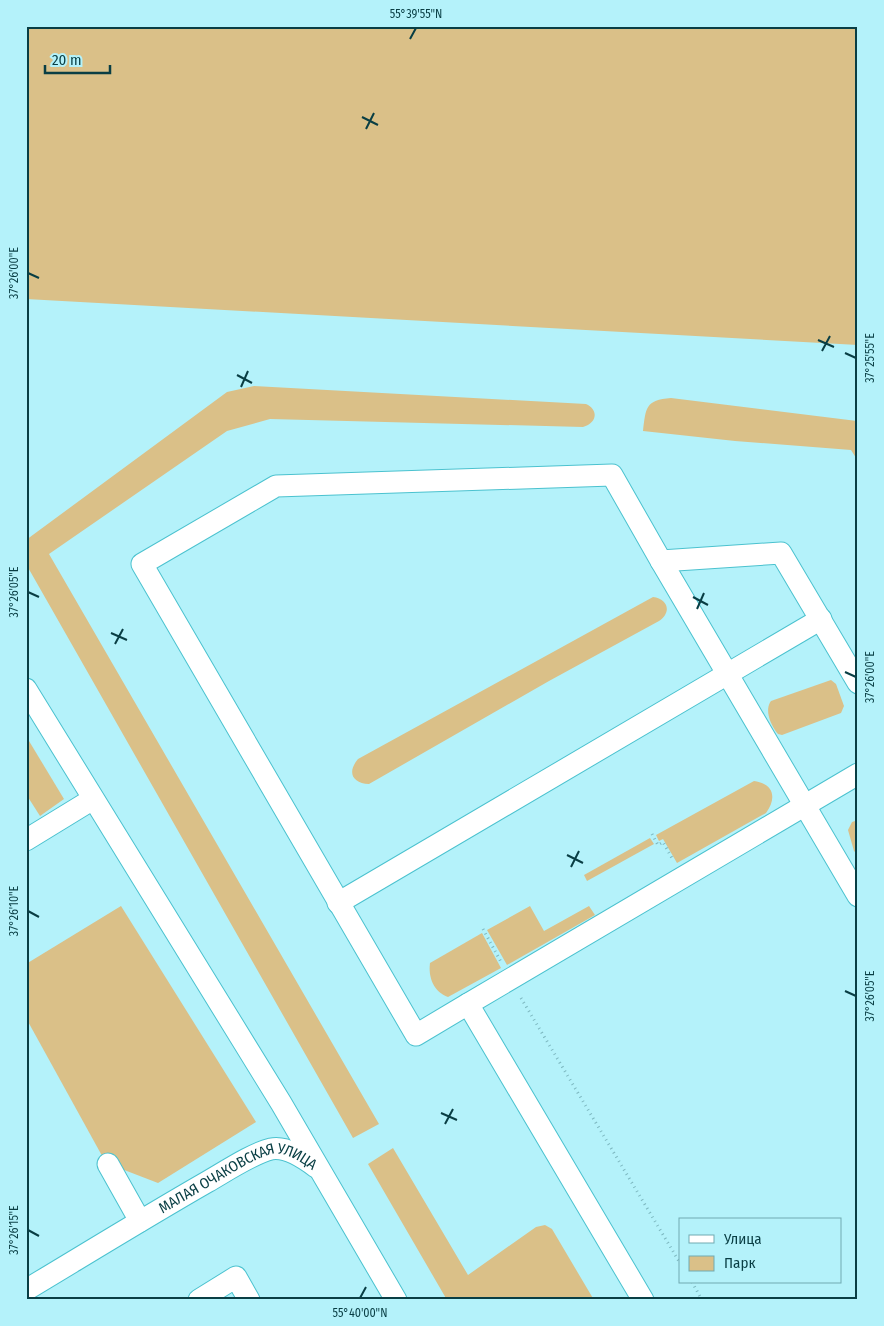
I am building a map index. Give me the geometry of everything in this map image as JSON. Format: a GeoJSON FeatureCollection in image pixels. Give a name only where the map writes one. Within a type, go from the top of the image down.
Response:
{"type":"FeatureCollection","features":[{"type":"Feature","properties":{"kind":"street"},"geometry":{"type":"LineString","coordinates":[[858,774],[804,805],[416,1035],[142,564],[276,486],[612,475],[661,561],[728,674],[804,805],[858,896]]}},
{"type":"Feature","properties":{"kind":"street"},"geometry":{"type":"LineString","coordinates":[[661,561],[781,553],[858,683]]}},
{"type":"Feature","properties":{"kind":"street"},"geometry":{"type":"LineString","coordinates":[[338,903],[820,619]]}},
{"type":"Feature","properties":{"kind":"street"},"geometry":{"type":"LineString","coordinates":[[26,689],[281,1103],[319,1169]]}},
{"type":"Feature","properties":{"kind":"street"},"geometry":{"type":"LineString","coordinates":[[26,840],[93,799]]}},
{"type":"Feature","properties":{"kind":"street"},"geometry":{"type":"LineString","coordinates":[[468,1004],[643,1300]]}},
{"type":"Feature","properties":{"kind":"street","name":"МАЛАЯ ОЧАКОВСКАЯ УЛИЦА"},"geometry":{"type":"LineString","coordinates":[[26,1290],[246,1160],[272,1149],[288,1151],[300,1156],[319,1169],[396,1300]]}},
{"type":"Feature","properties":{"kind":"street"},"geometry":{"type":"LineString","coordinates":[[108,1164],[140,1221]]}},
{"type":"Feature","properties":{"kind":"street"},"geometry":{"type":"LineString","coordinates":[[199,1300],[236,1277],[249,1300]]}},
{"type":"Feature","properties":{"kind":"path"},"geometry":{"type":"LineString","coordinates":[[483,929],[679,1261]]}},
{"type":"Feature","properties":{"kind":"path"},"geometry":{"type":"LineString","coordinates":[[693,1284],[702,1300]]}},
{"type":"Feature","properties":{"kind":"green space"},"geometry":{"type":"Polygon","coordinates":[[[26,26],[858,26],[858,345],[26,299],[26,26]]]}},
{"type":"Feature","properties":{"kind":"green space"},"geometry":{"type":"Polygon","coordinates":[[[254,386],[586,404],[593,410],[595,416],[591,423],[583,427],[270,419],[227,431],[49,554],[379,1124],[353,1138],[26,564],[26,540],[227,392],[254,386]]]}},
{"type":"Feature","properties":{"kind":"green space"},"geometry":{"type":"Polygon","coordinates":[[[671,398],[857,421],[858,461],[851,450],[735,441],[643,431],[648,407],[656,401],[671,398]]]}},
{"type":"Feature","properties":{"kind":"green space"},"geometry":{"type":"Polygon","coordinates":[[[653,597],[662,600],[667,610],[666,614],[659,621],[549,681],[369,784],[355,779],[353,776],[353,768],[358,759],[653,597]]]}},
{"type":"Feature","properties":{"kind":"green space"},"geometry":{"type":"Polygon","coordinates":[[[831,680],[836,684],[844,706],[841,713],[782,735],[778,734],[769,718],[768,709],[771,701],[831,680]]]}},
{"type":"Feature","properties":{"kind":"green space"},"geometry":{"type":"Polygon","coordinates":[[[26,736],[64,799],[40,816],[26,794],[26,736]]]}},
{"type":"Feature","properties":{"kind":"green space"},"geometry":{"type":"Polygon","coordinates":[[[754,781],[766,785],[772,792],[772,802],[766,813],[677,863],[663,839],[659,841],[656,835],[754,781]]]}},
{"type":"Feature","properties":{"kind":"green space"},"geometry":{"type":"Polygon","coordinates":[[[858,820],[858,855],[854,851],[848,830],[852,822],[858,820]]]}},
{"type":"Feature","properties":{"kind":"green space"},"geometry":{"type":"Polygon","coordinates":[[[650,838],[654,844],[587,881],[584,875],[650,838]]]}},
{"type":"Feature","properties":{"kind":"green space"},"geometry":{"type":"Polygon","coordinates":[[[121,906],[256,1122],[158,1183],[106,1163],[26,1018],[26,964],[121,906]]]}},
{"type":"Feature","properties":{"kind":"green space"},"geometry":{"type":"Polygon","coordinates":[[[530,906],[544,931],[589,906],[595,915],[507,965],[487,930],[530,906]]]}},
{"type":"Feature","properties":{"kind":"green space"},"geometry":{"type":"Polygon","coordinates":[[[482,933],[501,968],[448,997],[443,995],[433,984],[430,974],[430,963],[482,933]]]}},
{"type":"Feature","properties":{"kind":"green space"},"geometry":{"type":"Polygon","coordinates":[[[393,1148],[468,1275],[536,1227],[545,1225],[552,1229],[594,1300],[447,1300],[368,1164],[393,1148]]]}}]}
